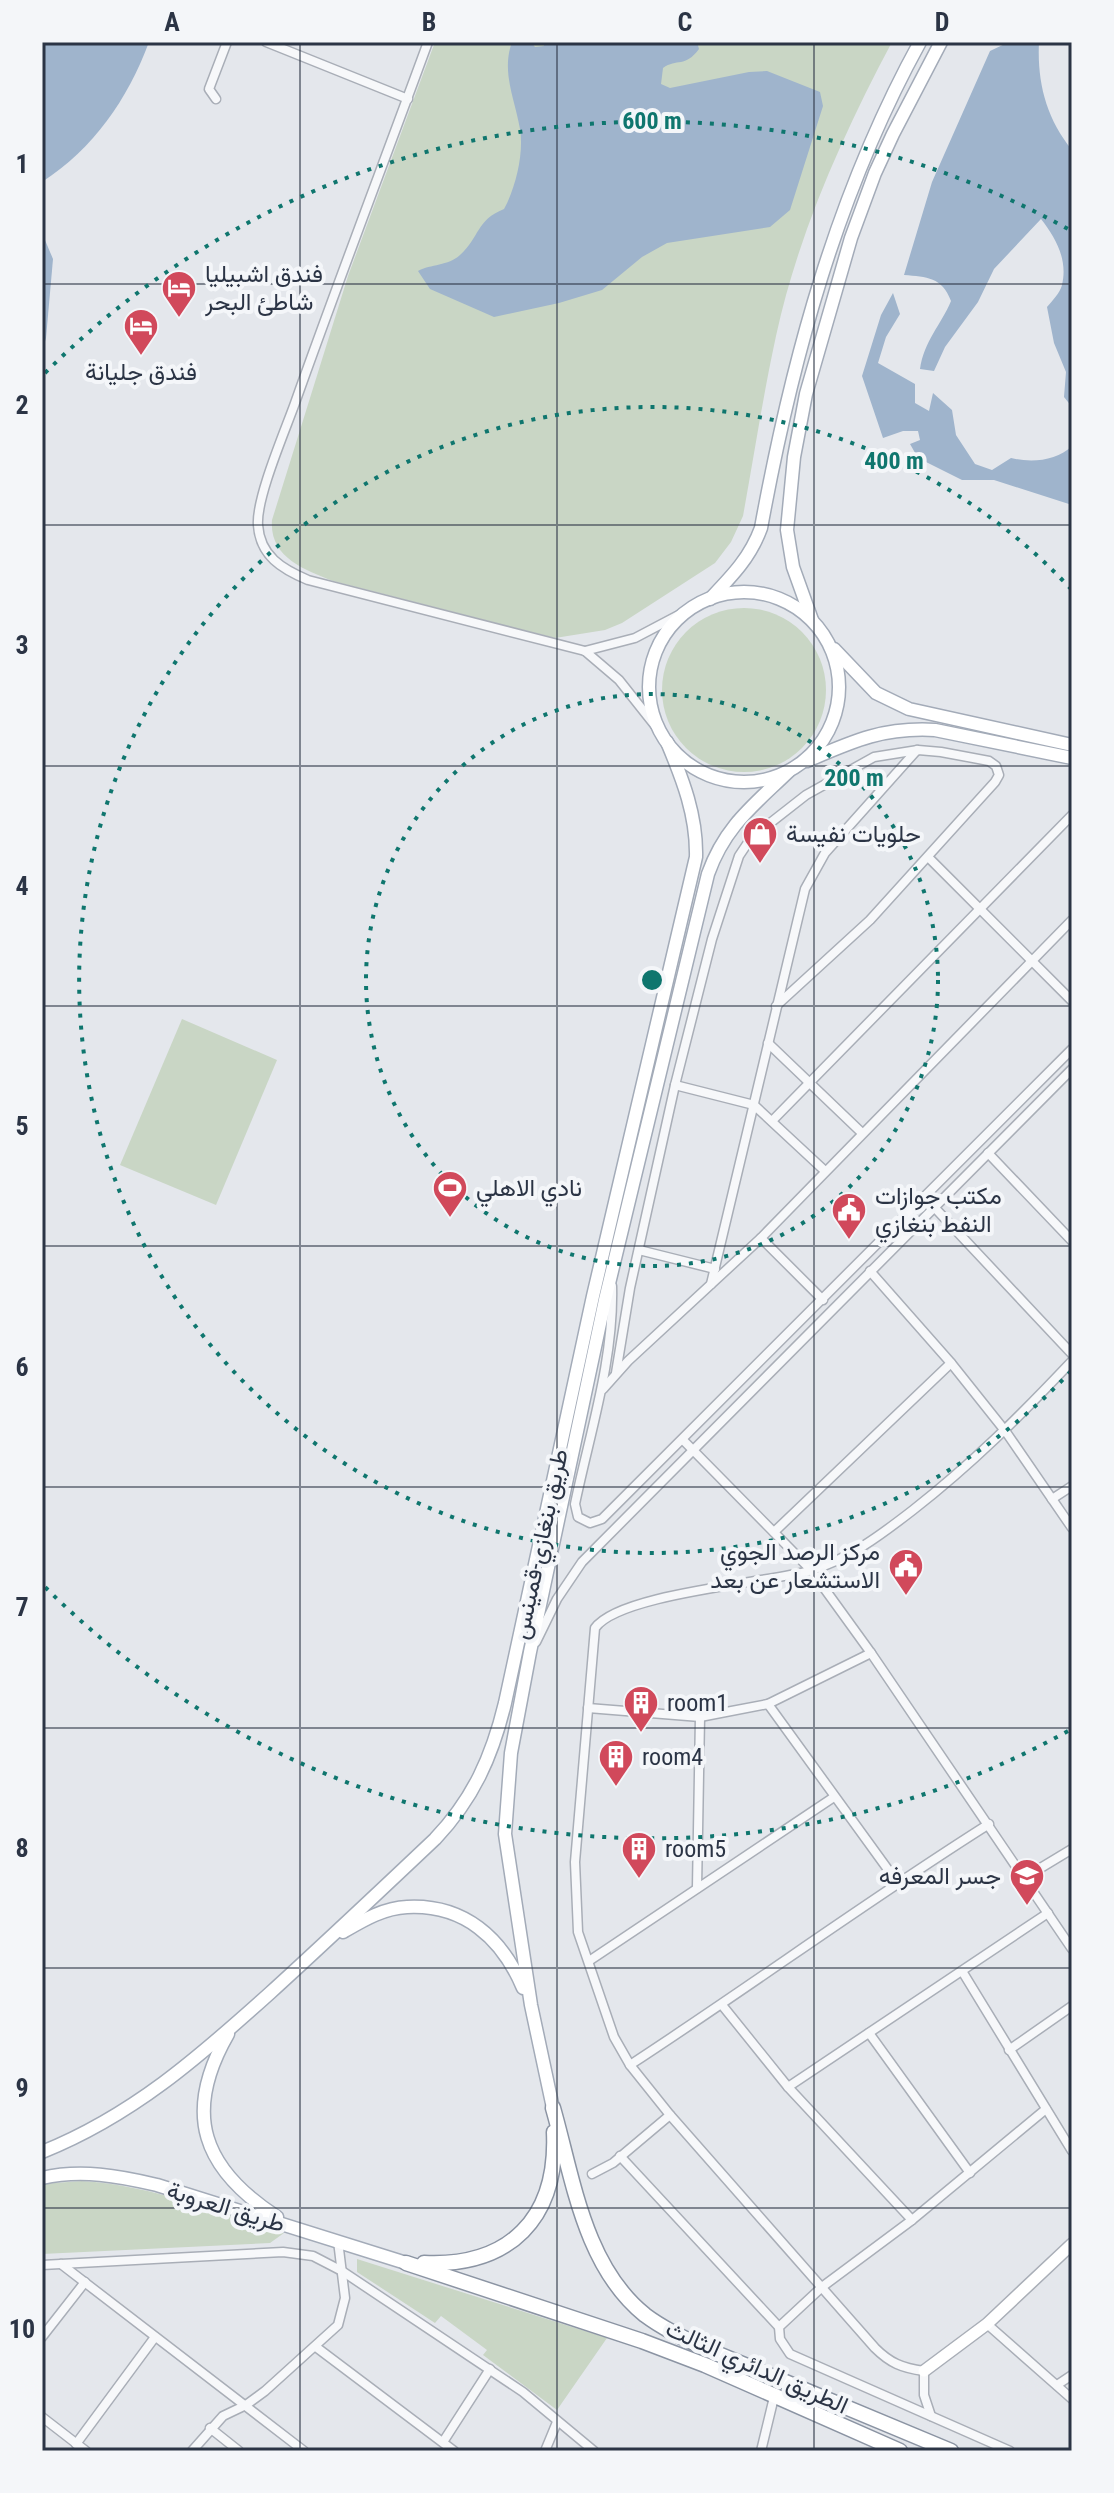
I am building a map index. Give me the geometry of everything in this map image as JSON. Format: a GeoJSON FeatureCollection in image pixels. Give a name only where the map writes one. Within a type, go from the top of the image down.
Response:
{"type":"FeatureCollection","features":[{"type":"Feature","properties":{"kind":"highway"},"geometry":{"type":"LineString","coordinates":[[406,2263],[443,2264],[478,2259],[509,2244],[530,2226],[551,2182],[555,2146],[553,2108]]}},
{"type":"Feature","properties":{"kind":"highway","name":"الطريق الدائري الثالث"},"geometry":{"type":"LineString","coordinates":[[553,2108],[598,2256],[617,2284],[643,2313],[674,2334],[900,2451]]}},
{"type":"Feature","properties":{"kind":"highway","name":"الطريق الدائري الثالث"},"geometry":{"type":"LineString","coordinates":[[406,2263],[642,2341],[951,2451]]}},
{"type":"Feature","properties":{"kind":"main road"},"geometry":{"type":"LineString","coordinates":[[710,599],[754,546],[761,528],[789,391],[835,230],[878,124],[920,42]]}},
{"type":"Feature","properties":{"kind":"main road"},"geometry":{"type":"LineString","coordinates":[[812,620],[793,567],[787,530],[792,469],[806,394],[851,238],[875,173],[941,42]]}},
{"type":"Feature","properties":{"kind":"main road"},"geometry":{"type":"LineString","coordinates":[[1072,745],[934,716],[891,701],[865,684],[812,620],[775,597],[753,592],[731,593],[690,609],[663,638],[654,656],[650,675],[651,705],[664,738],[682,759],[701,771],[723,779],[757,780],[858,740],[895,729],[935,730],[1072,758]]}},
{"type":"Feature","properties":{"kind":"main road"},"geometry":{"type":"LineString","coordinates":[[553,2108],[531,2005],[505,1834],[511,1753],[612,1274],[702,894],[715,855],[736,822],[813,753],[826,736],[839,697],[835,656],[826,638]]}},
{"type":"Feature","properties":{"kind":"main road","name":"طريق بنغازي-قمينس"},"geometry":{"type":"LineString","coordinates":[[42,2152],[106,2124],[168,2080],[232,2028],[454,1819],[485,1770],[496,1740],[593,1296],[696,857],[696,827],[692,809],[664,738]]}},
{"type":"Feature","properties":{"kind":"main road"},"geometry":{"type":"LineString","coordinates":[[327,1941],[373,1915],[405,1907],[437,1910],[470,1921],[498,1943],[515,1969],[531,2005]]}},
{"type":"Feature","properties":{"kind":"main road"},"geometry":{"type":"LineString","coordinates":[[232,2028],[217,2056],[204,2098],[205,2127],[210,2145],[216,2159],[236,2186],[292,2227]]}},
{"type":"Feature","properties":{"kind":"main road","name":"طريق العروبة"},"geometry":{"type":"LineString","coordinates":[[42,2178],[73,2173],[120,2176],[406,2263]]}},
{"type":"Feature","properties":{"kind":"street"},"geometry":{"type":"LineString","coordinates":[[216,99],[209,89],[227,42]]}},
{"type":"Feature","properties":{"kind":"street"},"geometry":{"type":"LineString","coordinates":[[266,42],[408,99]]}},
{"type":"Feature","properties":{"kind":"street"},"geometry":{"type":"LineString","coordinates":[[428,42],[318,333],[274,460],[260,508],[260,542],[272,560],[308,580],[585,651],[619,680],[664,738]]}},
{"type":"Feature","properties":{"kind":"street"},"geometry":{"type":"LineString","coordinates":[[585,651],[635,638],[690,609]]}},
{"type":"Feature","properties":{"kind":"street"},"geometry":{"type":"LineString","coordinates":[[711,1284],[799,905],[813,871],[844,830],[918,750]]}},
{"type":"Feature","properties":{"kind":"street"},"geometry":{"type":"LineString","coordinates":[[616,1373],[616,1359],[675,1085],[731,872],[745,847],[774,818],[849,769],[874,757],[918,750],[989,761],[999,771],[995,782],[870,920],[776,1006]]}},
{"type":"Feature","properties":{"kind":"street"},"geometry":{"type":"LineString","coordinates":[[772,1121],[1072,815]]}},
{"type":"Feature","properties":{"kind":"street"},"geometry":{"type":"LineString","coordinates":[[928,857],[1072,1001]]}},
{"type":"Feature","properties":{"kind":"street"},"geometry":{"type":"LineString","coordinates":[[601,1391],[616,1373],[761,1238],[1072,920]]}},
{"type":"Feature","properties":{"kind":"street"},"geometry":{"type":"LineString","coordinates":[[768,1043],[862,1133]]}},
{"type":"Feature","properties":{"kind":"street"},"geometry":{"type":"LineString","coordinates":[[612,1274],[612,1320],[601,1391],[575,1504],[581,1520],[594,1523],[602,1519],[683,1440],[1072,1049]]}},
{"type":"Feature","properties":{"kind":"street"},"geometry":{"type":"LineString","coordinates":[[530,1652],[557,1599],[582,1562],[1072,1069]]}},
{"type":"Feature","properties":{"kind":"street"},"geometry":{"type":"LineString","coordinates":[[675,1085],[754,1105],[825,1171]]}},
{"type":"Feature","properties":{"kind":"street"},"geometry":{"type":"LineString","coordinates":[[1019,1102],[1021,1110],[1028,1114]]}},
{"type":"Feature","properties":{"kind":"street"},"geometry":{"type":"LineString","coordinates":[[1000,1122],[1009,1132]]}},
{"type":"Feature","properties":{"kind":"street"},"geometry":{"type":"LineString","coordinates":[[988,1153],[1070,1236]]}},
{"type":"Feature","properties":{"kind":"street"},"geometry":{"type":"LineString","coordinates":[[934,1207],[1072,1354]]}},
{"type":"Feature","properties":{"kind":"street"},"geometry":{"type":"LineString","coordinates":[[761,1238],[823,1300]]}},
{"type":"Feature","properties":{"kind":"street"},"geometry":{"type":"LineString","coordinates":[[639,1250],[715,1269]]}},
{"type":"Feature","properties":{"kind":"street"},"geometry":{"type":"LineString","coordinates":[[870,1271],[951,1363],[1006,1432],[1072,1528]]}},
{"type":"Feature","properties":{"kind":"street"},"geometry":{"type":"LineString","coordinates":[[1072,1361],[1006,1432],[964,1470],[877,1537],[811,1570],[654,1601],[607,1615],[595,1628],[575,1862],[578,1932],[614,2037],[630,2065],[670,2115],[889,2362],[924,2371],[987,2324],[1072,2244]]}},
{"type":"Feature","properties":{"kind":"street"},"geometry":{"type":"LineString","coordinates":[[774,1532],[951,1363]]}},
{"type":"Feature","properties":{"kind":"street"},"geometry":{"type":"LineString","coordinates":[[683,1440],[811,1570],[989,1824],[1072,1949]]}},
{"type":"Feature","properties":{"kind":"street"},"geometry":{"type":"LineString","coordinates":[[1052,1499],[1072,1486]]}},
{"type":"Feature","properties":{"kind":"street"},"geometry":{"type":"LineString","coordinates":[[588,1708],[700,1717],[768,1704],[871,1653]]}},
{"type":"Feature","properties":{"kind":"street"},"geometry":{"type":"LineString","coordinates":[[768,1704],[897,1882]]}},
{"type":"Feature","properties":{"kind":"street"},"geometry":{"type":"LineString","coordinates":[[697,1888],[700,1717]]}},
{"type":"Feature","properties":{"kind":"street"},"geometry":{"type":"LineString","coordinates":[[589,1961],[834,1797]]}},
{"type":"Feature","properties":{"kind":"street"},"geometry":{"type":"LineString","coordinates":[[630,2065],[722,2005],[897,1882],[989,1824]]}},
{"type":"Feature","properties":{"kind":"street"},"geometry":{"type":"LineString","coordinates":[[1024,1878],[1072,1849]]}},
{"type":"Feature","properties":{"kind":"street"},"geometry":{"type":"LineString","coordinates":[[788,2087],[1048,1913]]}},
{"type":"Feature","properties":{"kind":"street"},"geometry":{"type":"LineString","coordinates":[[962,1971],[1072,2151]]}},
{"type":"Feature","properties":{"kind":"street"},"geometry":{"type":"LineString","coordinates":[[722,2005],[788,2087],[912,2220]]}},
{"type":"Feature","properties":{"kind":"street"},"geometry":{"type":"LineString","coordinates":[[1009,2050],[1072,2006]]}},
{"type":"Feature","properties":{"kind":"street"},"geometry":{"type":"LineString","coordinates":[[869,2033],[970,2173]]}},
{"type":"Feature","properties":{"kind":"street"},"geometry":{"type":"LineString","coordinates":[[779,2327],[822,2287],[912,2220],[1046,2109]]}},
{"type":"Feature","properties":{"kind":"street"},"geometry":{"type":"LineString","coordinates":[[592,2174],[620,2156],[670,2115]]}},
{"type":"Feature","properties":{"kind":"street"},"geometry":{"type":"LineString","coordinates":[[620,2156],[779,2327],[780,2339],[790,2354],[1010,2451]]}},
{"type":"Feature","properties":{"kind":"street"},"geometry":{"type":"LineString","coordinates":[[192,2451],[223,2416],[246,2405],[338,2325],[345,2298],[338,2241]]}},
{"type":"Feature","properties":{"kind":"street"},"geometry":{"type":"LineString","coordinates":[[42,2265],[296,2252],[324,2261],[523,2392],[594,2451]]}},
{"type":"Feature","properties":{"kind":"street"},"geometry":{"type":"LineString","coordinates":[[60,2263],[304,2451]]}},
{"type":"Feature","properties":{"kind":"street"},"geometry":{"type":"LineString","coordinates":[[42,2337],[85,2282]]}},
{"type":"Feature","properties":{"kind":"street"},"geometry":{"type":"LineString","coordinates":[[987,2324],[1072,2399]]}},
{"type":"Feature","properties":{"kind":"street"},"geometry":{"type":"LineString","coordinates":[[76,2444],[155,2337]]}},
{"type":"Feature","properties":{"kind":"street"},"geometry":{"type":"LineString","coordinates":[[316,2347],[454,2451]]}},
{"type":"Feature","properties":{"kind":"street"},"geometry":{"type":"LineString","coordinates":[[443,2442],[490,2369]]}},
{"type":"Feature","properties":{"kind":"street"},"geometry":{"type":"LineString","coordinates":[[924,2371],[924,2395],[931,2416]]}},
{"type":"Feature","properties":{"kind":"street"},"geometry":{"type":"LineString","coordinates":[[1057,2385],[1072,2375]]}},
{"type":"Feature","properties":{"kind":"street"},"geometry":{"type":"LineString","coordinates":[[761,2451],[776,2388]]}},
{"type":"Feature","properties":{"kind":"street"},"geometry":{"type":"LineString","coordinates":[[42,2417],[86,2451]]}},
{"type":"Feature","properties":{"kind":"street"},"geometry":{"type":"LineString","coordinates":[[545,2451],[557,2422]]}},
{"type":"Feature","properties":{"kind":"street"},"geometry":{"type":"LineString","coordinates":[[210,2428],[239,2451]]}},
{"type":"Feature","properties":{"kind":"green space"},"geometry":{"type":"Polygon","coordinates":[[[435,42],[892,42],[856,112],[809,222],[776,336],[743,516],[731,542],[715,563],[622,623],[605,630],[555,638],[333,581],[300,567],[276,544],[272,520],[348,276],[435,42]]]}},
{"type":"Feature","properties":{"kind":"green space"},"geometry":{"type":"Polygon","coordinates":[[[744,608],[775,614],[802,632],[820,659],[826,690],[820,721],[802,748],[775,766],[744,772],[713,766],[686,748],[668,721],[662,690],[668,659],[686,632],[713,614],[744,608]]]}},
{"type":"Feature","properties":{"kind":"green space"},"geometry":{"type":"Polygon","coordinates":[[[182,1019],[277,1060],[216,1205],[120,1165],[182,1019]]]}},
{"type":"Feature","properties":{"kind":"green space"},"geometry":{"type":"Polygon","coordinates":[[[81,2181],[158,2194],[284,2233],[270,2243],[42,2254],[42,2184],[81,2181]]]}},
{"type":"Feature","properties":{"kind":"green space"},"geometry":{"type":"Polygon","coordinates":[[[357,2259],[607,2338],[557,2410],[483,2355],[487,2350],[441,2316],[435,2323],[357,2272],[357,2259]]]}},
{"type":"Feature","properties":{"kind":"water"},"geometry":{"type":"Polygon","coordinates":[[[42,42],[149,42],[131,83],[107,121],[77,154],[42,182],[42,42]]]}},
{"type":"Feature","properties":{"kind":"water"},"geometry":{"type":"Polygon","coordinates":[[[512,42],[531,42],[535,47],[544,46],[543,42],[697,42],[699,49],[689,59],[663,68],[661,84],[670,88],[767,71],[820,92],[823,106],[790,210],[770,227],[667,243],[642,257],[602,290],[559,303],[494,317],[430,289],[418,271],[460,255],[488,218],[504,209],[512,191],[520,159],[521,138],[508,75],[512,42]]]}},
{"type":"Feature","properties":{"kind":"water"},"geometry":{"type":"Polygon","coordinates":[[[1009,42],[1039,42],[1045,99],[1056,125],[1072,150],[1072,407],[1064,397],[1066,372],[1054,343],[1047,307],[1062,285],[1062,258],[1041,219],[994,269],[978,302],[945,347],[934,371],[920,369],[929,342],[951,301],[943,287],[933,280],[904,275],[932,182],[990,51],[1009,42]]]}},
{"type":"Feature","properties":{"kind":"water"},"geometry":{"type":"Polygon","coordinates":[[[42,233],[53,259],[42,352],[42,233]]]}},
{"type":"Feature","properties":{"kind":"water"},"geometry":{"type":"Polygon","coordinates":[[[893,293],[900,314],[886,337],[878,363],[915,384],[915,403],[929,411],[933,393],[952,410],[956,435],[975,464],[992,470],[1011,458],[1043,460],[1059,455],[1072,446],[1072,505],[994,480],[962,480],[918,458],[910,444],[920,440],[918,431],[903,431],[883,438],[862,376],[881,315],[893,293]]]}},
{"type":"Feature","properties":{"kind":"place","name":"فندق اشبيليا شاطئ البحر"},"geometry":{"type":"Point","coordinates":[179,319]}},
{"type":"Feature","properties":{"kind":"place","name":"فندق جليانة"},"geometry":{"type":"Point","coordinates":[141,357]}},
{"type":"Feature","properties":{"kind":"place","name":"حلويات نفيسة"},"geometry":{"type":"Point","coordinates":[760,865]}},
{"type":"Feature","properties":{"kind":"place","name":"نادي الاهلي"},"geometry":{"type":"Point","coordinates":[450,1219]}},
{"type":"Feature","properties":{"kind":"place","name":"مكتب جوازات النفط بنغازي"},"geometry":{"type":"Point","coordinates":[849,1241]}},
{"type":"Feature","properties":{"kind":"place","name":"مركز الرصد الجوي الاستشعار عن بعد"},"geometry":{"type":"Point","coordinates":[906,1597]}},
{"type":"Feature","properties":{"kind":"place","name":"room1"},"geometry":{"type":"Point","coordinates":[641,1734]}},
{"type":"Feature","properties":{"kind":"place","name":"room4"},"geometry":{"type":"Point","coordinates":[616,1788]}},
{"type":"Feature","properties":{"kind":"place","name":"room5"},"geometry":{"type":"Point","coordinates":[639,1880]}},
{"type":"Feature","properties":{"kind":"place","name":"جسر المعرفه"},"geometry":{"type":"Point","coordinates":[1027,1907]}}]}
